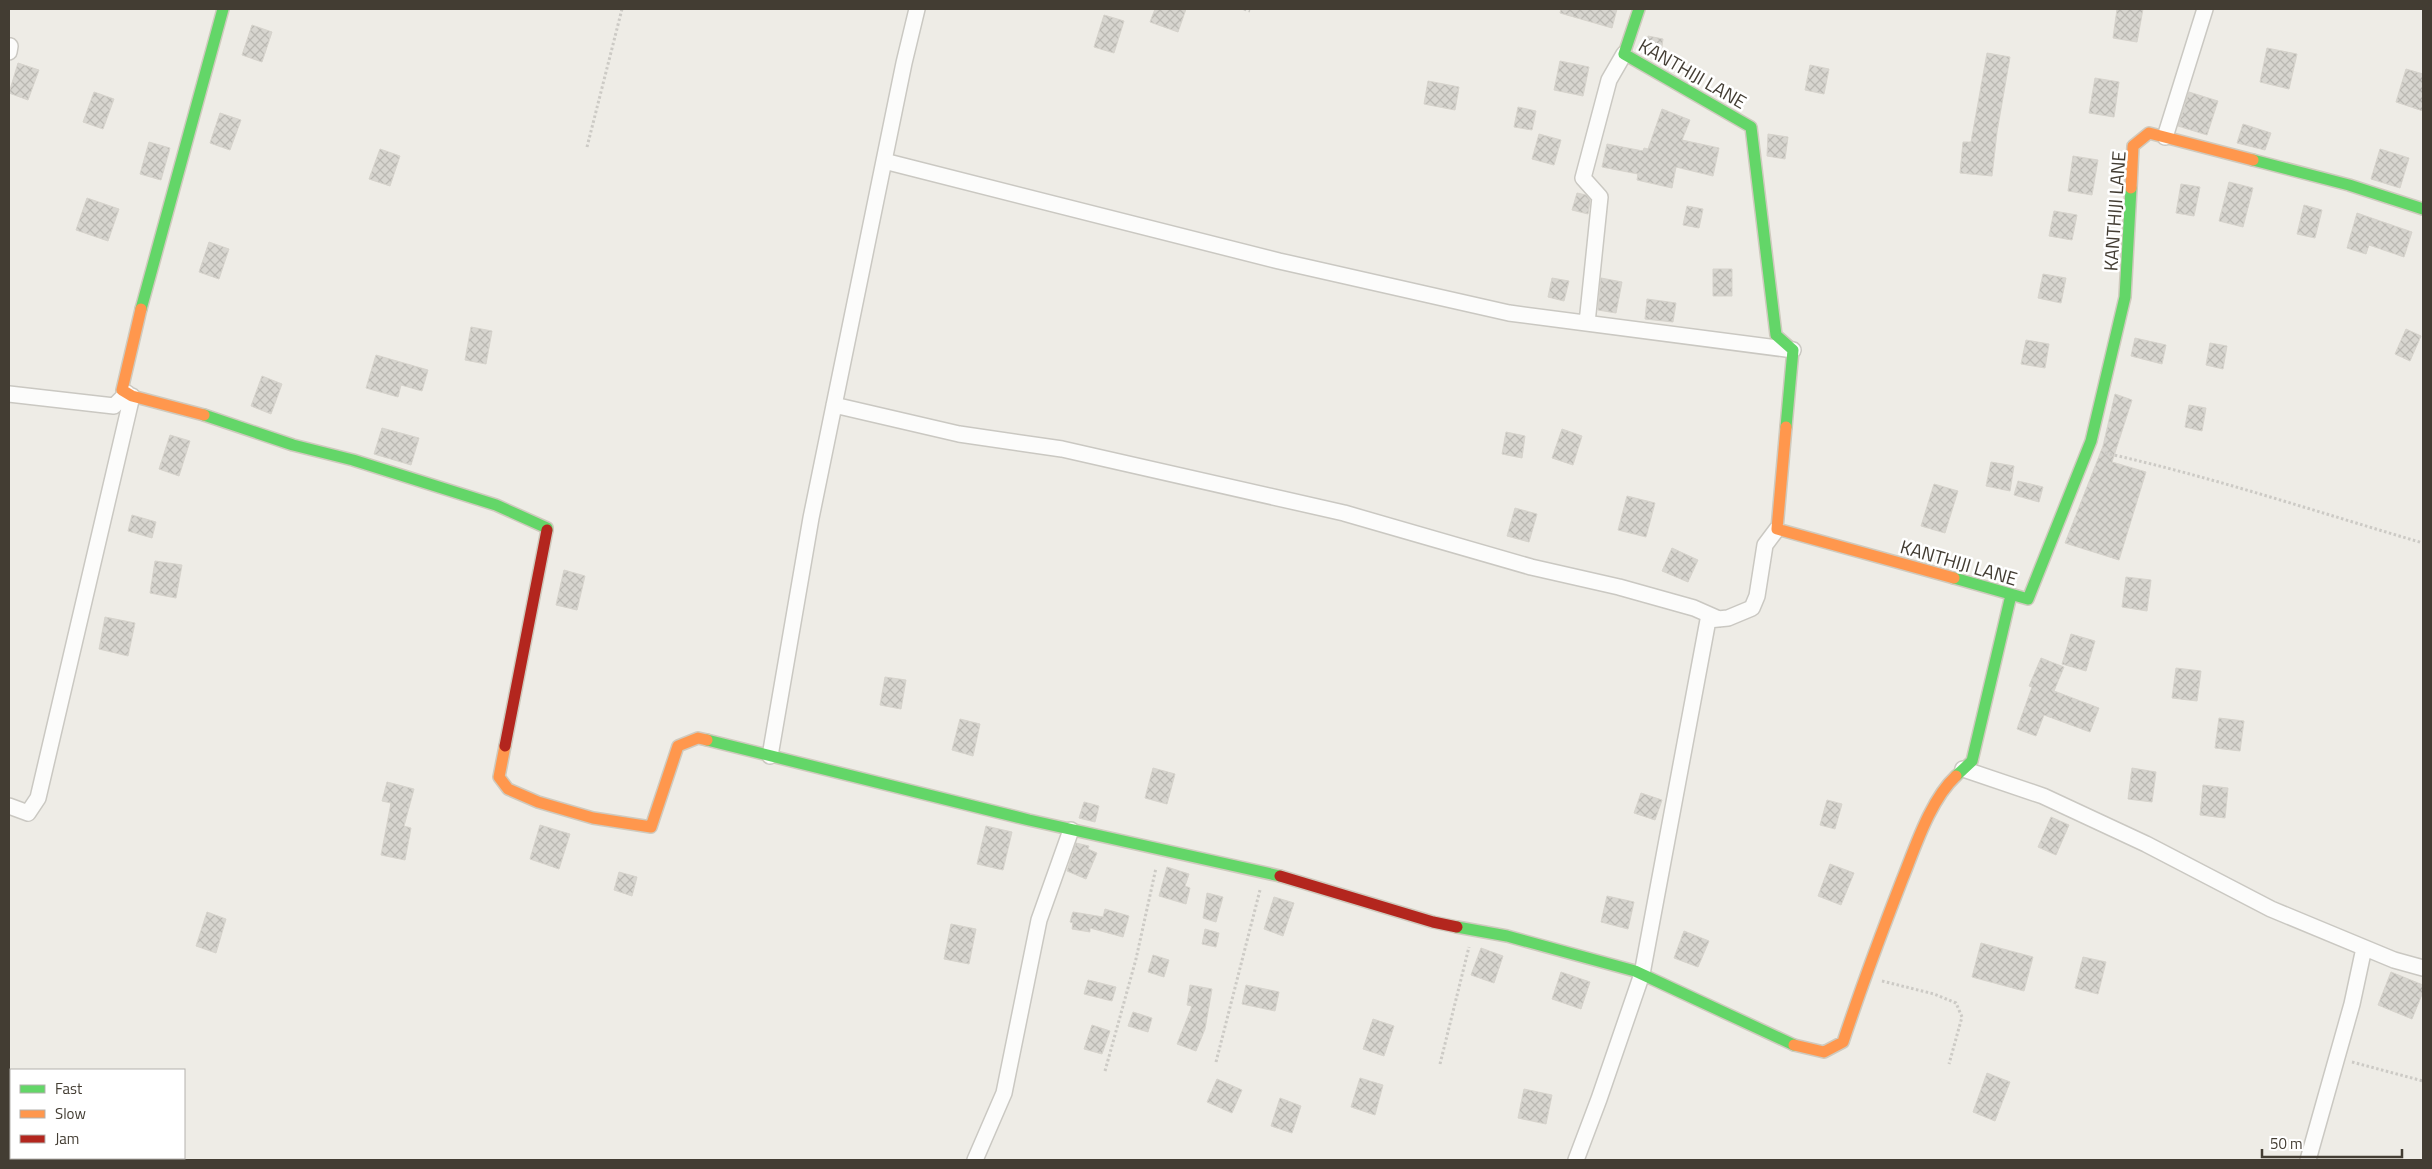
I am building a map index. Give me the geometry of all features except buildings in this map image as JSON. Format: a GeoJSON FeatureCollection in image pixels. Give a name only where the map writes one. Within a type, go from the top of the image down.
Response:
{"type":"FeatureCollection","features":[{"type":"Feature","properties":{"kind":"street"},"geometry":{"type":"LineString","coordinates":[[223,9],[122,390],[129,394],[221,419],[293,445],[353,460],[496,505],[547,528],[499,777],[508,789],[538,802],[593,818],[651,827],[678,746],[698,738],[1071,830],[1302,881],[1433,922],[1507,936],[1642,974],[1793,1045],[1824,1052],[1843,1042],[1865,977],[1916,844],[1945,786],[1972,761],[2012,595]]}},
{"type":"Feature","properties":{"kind":"street"},"geometry":{"type":"LineString","coordinates":[[770,756],[811,518],[917,9]]}},
{"type":"Feature","properties":{"kind":"street","name":"KANTHIJI LANE"},"geometry":{"type":"LineString","coordinates":[[1639,9],[1624,54],[1751,126],[1776,335],[1793,350]]}},
{"type":"Feature","properties":{"kind":"street"},"geometry":{"type":"LineString","coordinates":[[2165,138],[2205,9]]}},
{"type":"Feature","properties":{"kind":"street"},"geometry":{"type":"LineString","coordinates":[[1587,323],[1600,197],[1583,178],[1609,80],[1624,54]]}},
{"type":"Feature","properties":{"kind":"street","name":"KANTHIJI LANE"},"geometry":{"type":"LineString","coordinates":[[1777,529],[2028,599],[2088,449],[2125,297],[2133,146],[2149,133],[2349,185],[2423,209]]}},
{"type":"Feature","properties":{"kind":"street"},"geometry":{"type":"LineString","coordinates":[[884,161],[1280,261],[1509,313],[1793,350],[1777,529],[1765,545],[1757,596],[1752,608],[1728,618],[1708,620],[1642,974],[1599,1100],[1576,1160]]}},
{"type":"Feature","properties":{"kind":"street"},"geometry":{"type":"LineString","coordinates":[[9,394],[114,406],[129,394]]}},
{"type":"Feature","properties":{"kind":"street"},"geometry":{"type":"LineString","coordinates":[[9,806],[28,814],[38,798],[129,394]]}},
{"type":"Feature","properties":{"kind":"street"},"geometry":{"type":"LineString","coordinates":[[834,404],[960,434],[1062,449],[1344,513],[1531,567],[1619,587],[1694,608],[1719,619]]}},
{"type":"Feature","properties":{"kind":"street"},"geometry":{"type":"LineString","coordinates":[[1963,769],[2043,796],[2146,844],[2271,909],[2394,960],[2423,968]]}},
{"type":"Feature","properties":{"kind":"street"},"geometry":{"type":"LineString","coordinates":[[976,1160],[1004,1093],[1039,920],[1071,830]]}},
{"type":"Feature","properties":{"kind":"street"},"geometry":{"type":"LineString","coordinates":[[2308,1160],[2337,1058],[2364,948]]}},
{"type":"Feature","properties":{"kind":"path"},"geometry":{"type":"LineString","coordinates":[[587,147],[622,9]]}},
{"type":"Feature","properties":{"kind":"path"},"geometry":{"type":"LineString","coordinates":[[1244,9],[1250,11]]}},
{"type":"Feature","properties":{"kind":"path"},"geometry":{"type":"LineString","coordinates":[[2088,449],[2182,471],[2423,543]]}},
{"type":"Feature","properties":{"kind":"path"},"geometry":{"type":"LineString","coordinates":[[1105,1071],[1136,959],[1160,850]]}},
{"type":"Feature","properties":{"kind":"path"},"geometry":{"type":"LineString","coordinates":[[1216,1062],[1265,873]]}},
{"type":"Feature","properties":{"kind":"path"},"geometry":{"type":"LineString","coordinates":[[1440,1064],[1473,930]]}},
{"type":"Feature","properties":{"kind":"path"},"geometry":{"type":"LineString","coordinates":[[1865,977],[1934,994],[1956,1003],[1962,1017],[1949,1064]]}},
{"type":"Feature","properties":{"kind":"path"},"geometry":{"type":"LineString","coordinates":[[2337,1058],[2423,1081]]}},
{"type":"Feature","properties":{"kind":"traffic: fast"},"geometry":{"type":"LineString","coordinates":[[141,309],[223,9]]}},
{"type":"Feature","properties":{"kind":"traffic: fast"},"geometry":{"type":"LineString","coordinates":[[1639,9],[1624,54],[1751,127],[1776,335],[1793,350],[1786,427]]}},
{"type":"Feature","properties":{"kind":"traffic: fast"},"geometry":{"type":"LineString","coordinates":[[2253,160],[2349,185],[2423,209]]}},
{"type":"Feature","properties":{"kind":"traffic: fast"},"geometry":{"type":"LineString","coordinates":[[1954,578],[2028,599],[2091,441],[2125,297],[2131,188]]}},
{"type":"Feature","properties":{"kind":"traffic: fast"},"geometry":{"type":"LineString","coordinates":[[204,415],[293,445],[353,460],[496,505],[547,528],[547,530]]}},
{"type":"Feature","properties":{"kind":"traffic: fast"},"geometry":{"type":"LineString","coordinates":[[1956,776],[1972,761],[2011,595]]}},
{"type":"Feature","properties":{"kind":"traffic: fast"},"geometry":{"type":"LineString","coordinates":[[707,740],[1029,820],[1280,876]]}},
{"type":"Feature","properties":{"kind":"traffic: fast"},"geometry":{"type":"LineString","coordinates":[[1457,927],[1507,936],[1635,971],[1794,1045]]}},
{"type":"Feature","properties":{"kind":"traffic: slow"},"geometry":{"type":"LineString","coordinates":[[2131,188],[2133,146],[2149,133],[2253,160]]}},
{"type":"Feature","properties":{"kind":"traffic: slow"},"geometry":{"type":"LineString","coordinates":[[141,309],[122,390],[132,396],[204,415]]}},
{"type":"Feature","properties":{"kind":"traffic: slow"},"geometry":{"type":"LineString","coordinates":[[1786,427],[1777,529],[1954,578]]}},
{"type":"Feature","properties":{"kind":"traffic: slow"},"geometry":{"type":"LineString","coordinates":[[505,746],[499,777],[508,789],[538,802],[593,818],[651,827],[678,746],[698,738],[707,740]]}},
{"type":"Feature","properties":{"kind":"traffic: slow"},"geometry":{"type":"LineString","coordinates":[[1794,1045],[1824,1052],[1843,1042],[1918,839],[1938,798],[1956,776]]}},
{"type":"Feature","properties":{"kind":"traffic: jam"},"geometry":{"type":"LineString","coordinates":[[505,746],[547,530]]}},
{"type":"Feature","properties":{"kind":"traffic: jam"},"geometry":{"type":"LineString","coordinates":[[1280,876],[1433,922],[1457,927]]}}]}
